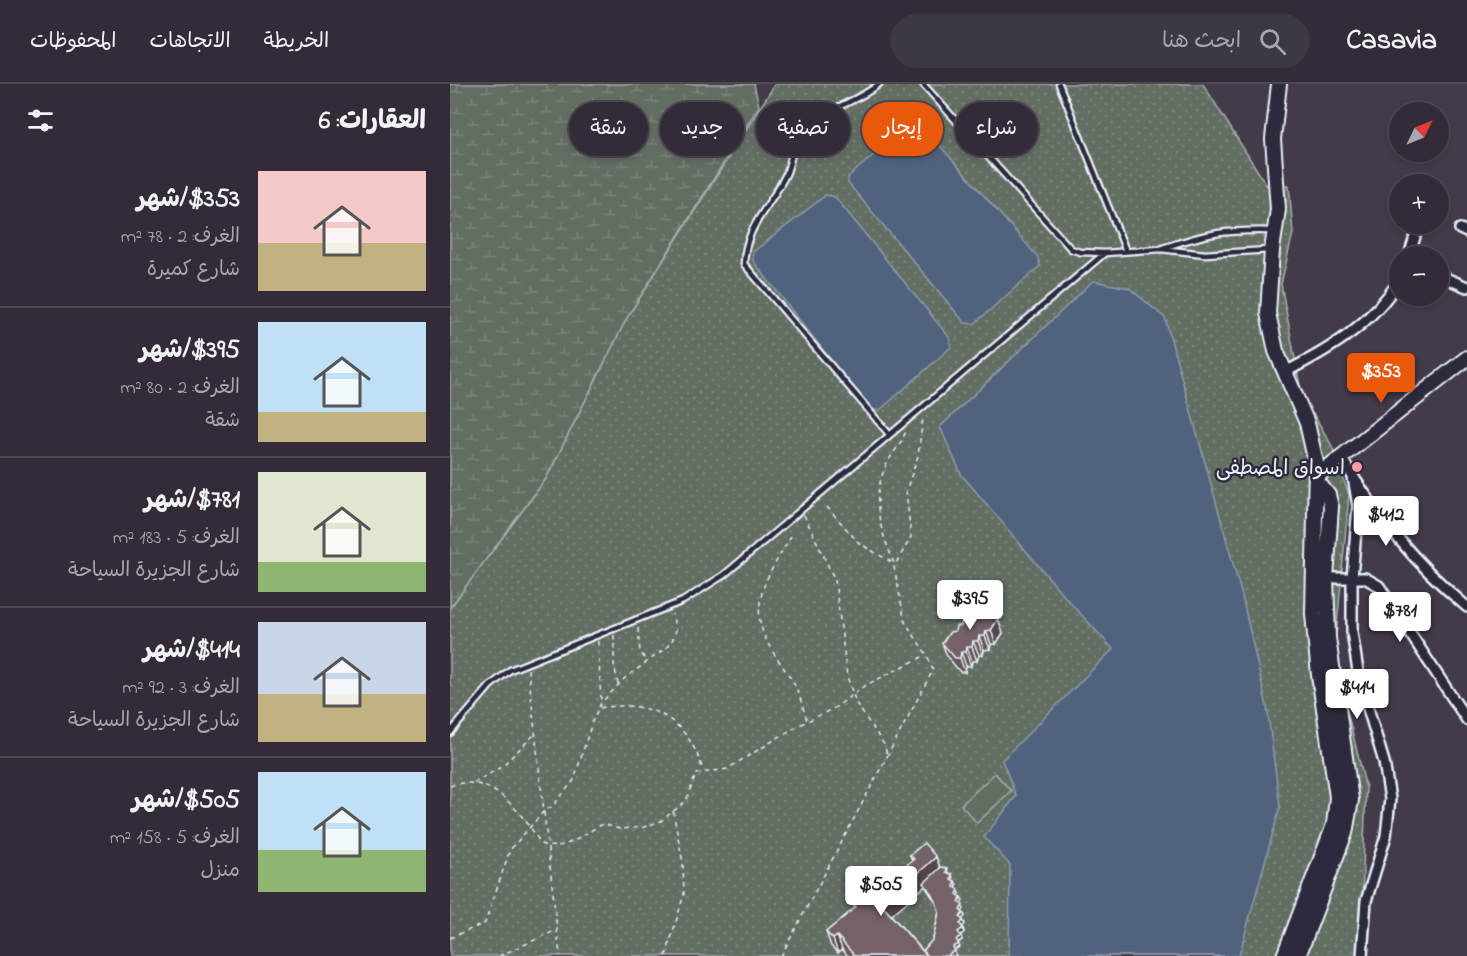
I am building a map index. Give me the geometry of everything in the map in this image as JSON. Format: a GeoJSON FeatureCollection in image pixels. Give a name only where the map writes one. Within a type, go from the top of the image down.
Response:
{"type":"FeatureCollection","features":[{"type":"Feature","properties":{"kind":"main road"},"geometry":{"type":"LineString","coordinates":[[1279,84],[1273,139],[1278,209],[1272,250],[1268,313],[1273,340],[1307,423],[1314,449],[1317,479],[1314,614],[1336,811],[1329,838],[1284,956]]}},
{"type":"Feature","properties":{"kind":"main road"},"geometry":{"type":"LineString","coordinates":[[1317,479],[1340,456],[1467,358]]}},
{"type":"Feature","properties":{"kind":"main road"},"geometry":{"type":"LineString","coordinates":[[1298,956],[1345,833],[1351,800],[1331,669],[1326,578],[1331,507],[1328,495],[1317,479]]}},
{"type":"Feature","properties":{"kind":"street"},"geometry":{"type":"LineString","coordinates":[[1449,280],[1467,287]]}},
{"type":"Feature","properties":{"kind":"street"},"geometry":{"type":"LineString","coordinates":[[1285,372],[1320,354],[1353,332],[1382,305],[1389,295]]}},
{"type":"Feature","properties":{"kind":"street"},"geometry":{"type":"LineString","coordinates":[[1340,456],[1389,531],[1437,582],[1467,607]]}},
{"type":"Feature","properties":{"kind":"street"},"geometry":{"type":"LineString","coordinates":[[1353,477],[1358,506],[1351,620],[1356,662],[1384,762],[1390,799],[1386,836],[1366,901],[1362,956]]}},
{"type":"Feature","properties":{"kind":"street"},"geometry":{"type":"LineString","coordinates":[[1326,578],[1369,580],[1379,586],[1467,720]]}},
{"type":"Feature","properties":{"kind":"lane"},"geometry":{"type":"LineString","coordinates":[[879,84],[867,94],[806,127],[795,141],[786,173],[750,230],[744,249],[744,264],[889,434]]}},
{"type":"Feature","properties":{"kind":"lane"},"geometry":{"type":"LineString","coordinates":[[923,84],[1071,249],[1080,252],[1105,253],[1161,249],[1205,254],[1272,250]]}},
{"type":"Feature","properties":{"kind":"lane"},"geometry":{"type":"LineString","coordinates":[[1059,84],[1126,250]]}},
{"type":"Feature","properties":{"kind":"lane"},"geometry":{"type":"LineString","coordinates":[[1161,249],[1204,234],[1224,230],[1274,231]]}},
{"type":"Feature","properties":{"kind":"lane"},"geometry":{"type":"LineString","coordinates":[[450,733],[496,681],[510,670],[669,606],[698,593],[724,575],[1105,253]]}},
{"type":"Feature","properties":{"kind":"path"},"geometry":{"type":"LineString","coordinates":[[894,563],[911,537],[906,491],[918,456],[925,404]]}},
{"type":"Feature","properties":{"kind":"path"},"geometry":{"type":"LineString","coordinates":[[781,956],[933,670],[927,655],[905,622],[894,563],[878,520],[877,501],[885,467],[903,439],[908,419]]}},
{"type":"Feature","properties":{"kind":"path"},"geometry":{"type":"LineString","coordinates":[[827,507],[860,543],[885,560],[894,563]]}},
{"type":"Feature","properties":{"kind":"path"},"geometry":{"type":"LineString","coordinates":[[801,508],[835,580],[845,669],[861,712],[885,746],[887,756]]}},
{"type":"Feature","properties":{"kind":"path"},"geometry":{"type":"LineString","coordinates":[[791,536],[764,587],[760,606],[761,627],[766,645],[800,695],[807,722]]}},
{"type":"Feature","properties":{"kind":"path"},"geometry":{"type":"LineString","coordinates":[[450,939],[485,923],[510,850],[544,811],[553,806],[574,780],[601,703],[646,660],[666,648],[673,639],[676,630],[669,606]]}},
{"type":"Feature","properties":{"kind":"path"},"geometry":{"type":"LineString","coordinates":[[642,617],[638,627],[638,641],[640,652],[646,660]]}},
{"type":"Feature","properties":{"kind":"path"},"geometry":{"type":"LineString","coordinates":[[614,628],[614,664],[618,685]]}},
{"type":"Feature","properties":{"kind":"path"},"geometry":{"type":"LineString","coordinates":[[597,634],[601,703]]}},
{"type":"Feature","properties":{"kind":"path"},"geometry":{"type":"LineString","coordinates":[[473,783],[494,790],[530,826],[541,844],[548,847],[562,847],[603,824],[620,829],[644,827],[661,821],[686,801],[696,774],[727,769],[836,707],[875,680],[927,655]]}},
{"type":"Feature","properties":{"kind":"path"},"geometry":{"type":"LineString","coordinates":[[528,662],[560,956]]}},
{"type":"Feature","properties":{"kind":"path"},"geometry":{"type":"LineString","coordinates":[[599,708],[626,706],[665,716],[681,728],[691,740],[703,772]]}},
{"type":"Feature","properties":{"kind":"path"},"geometry":{"type":"LineString","coordinates":[[450,786],[473,783],[501,767],[536,734]]}},
{"type":"Feature","properties":{"kind":"path"},"geometry":{"type":"LineString","coordinates":[[666,956],[684,894],[680,841],[673,810]]}},
{"type":"Feature","properties":{"kind":"path"},"geometry":{"type":"LineString","coordinates":[[499,956],[557,930]]}},
{"type":"Feature","properties":{"kind":"green space"},"geometry":{"type":"Polygon","coordinates":[[[450,84],[754,84],[758,102],[756,102],[756,111],[744,130],[744,102],[660,102],[660,156],[728,156],[627,318],[546,479],[450,608],[450,84]]]}},
{"type":"Feature","properties":{"kind":"green space"},"geometry":{"type":"Polygon","coordinates":[[[775,84],[1203,84],[1267,186],[1289,185],[1293,233],[1281,284],[1304,407],[1314,415],[1332,446],[1349,495],[1334,658],[1366,788],[1360,956],[450,956],[450,608],[546,479],[627,318],[729,156],[744,156],[744,133],[756,114],[756,156],[850,156],[850,102],[764,102],[775,84]]]}},
{"type":"Feature","properties":{"kind":"green space"},"geometry":{"type":"Polygon","coordinates":[[[995,773],[1011,791],[977,823],[961,805],[995,773]]]}},
{"type":"Feature","properties":{"kind":"water"},"geometry":{"type":"Polygon","coordinates":[[[943,149],[1038,257],[1040,266],[974,324],[965,323],[848,183],[848,177],[872,156],[943,156],[943,149]]]}},
{"type":"Feature","properties":{"kind":"water"},"geometry":{"type":"Polygon","coordinates":[[[826,195],[835,197],[949,337],[951,347],[879,411],[869,408],[753,261],[753,252],[826,195]]]}},
{"type":"Feature","properties":{"kind":"water"},"geometry":{"type":"Polygon","coordinates":[[[1093,281],[1129,288],[1165,318],[1242,596],[1267,707],[1280,807],[1239,956],[1009,956],[1010,865],[984,837],[1016,796],[1002,760],[1113,649],[1065,597],[961,474],[940,427],[1093,281]]]}},
{"type":"Feature","properties":{"kind":"building"},"geometry":{"type":"Polygon","coordinates":[[[981,604],[986,604],[998,619],[991,630],[986,631],[985,636],[979,636],[978,641],[973,641],[972,647],[967,647],[966,652],[961,652],[960,658],[955,658],[942,643],[950,632],[955,631],[956,626],[961,626],[962,621],[967,621],[968,615],[973,615],[981,604]]]}},
{"type":"Feature","properties":{"kind":"building"},"geometry":{"type":"Polygon","coordinates":[[[924,843],[936,857],[882,905],[927,956],[855,956],[837,936],[833,939],[826,932],[856,907],[853,903],[883,878],[886,882],[914,859],[910,855],[924,843]]]}},
{"type":"Feature","properties":{"kind":"building"},"geometry":{"type":"Polygon","coordinates":[[[941,867],[947,868],[946,873],[952,874],[951,880],[955,881],[954,887],[959,889],[957,894],[961,897],[959,902],[963,905],[960,910],[963,913],[960,917],[963,921],[960,924],[963,928],[958,932],[961,936],[956,940],[959,944],[953,947],[955,951],[949,956],[927,956],[923,951],[933,939],[939,912],[936,901],[924,883],[941,867]]]}},
{"type":"Feature","properties":{"kind":"place","name":"اسواق المصطفى"},"geometry":{"type":"Point","coordinates":[1357,467]}}]}
